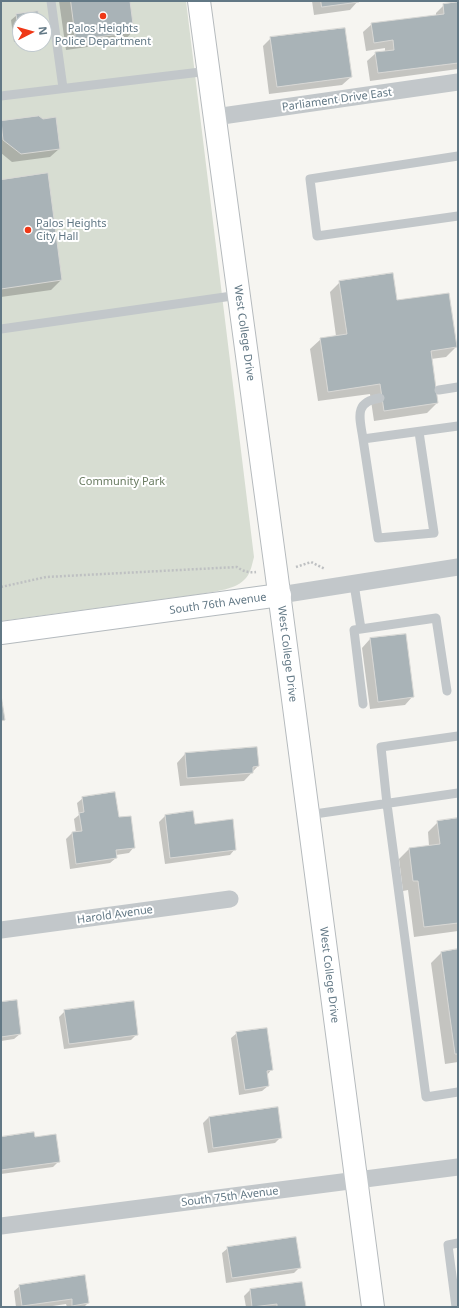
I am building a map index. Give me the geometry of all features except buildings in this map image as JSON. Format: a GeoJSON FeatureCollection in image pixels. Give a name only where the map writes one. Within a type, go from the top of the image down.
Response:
{"type":"FeatureCollection","features":[{"type":"Feature","properties":{"kind":"main road","name":"West College Drive"},"geometry":{"type":"LineString","coordinates":[[199,1],[280,596],[373,1307]]}},
{"type":"Feature","properties":{"kind":"main road","name":"South 76th Avenue"},"geometry":{"type":"LineString","coordinates":[[1,633],[280,596]]}},
{"type":"Feature","properties":{"kind":"street","name":"Parliament Drive East"},"geometry":{"type":"LineString","coordinates":[[215,117],[458,82]]}},
{"type":"Feature","properties":{"kind":"street","name":"South 76th Avenue"},"geometry":{"type":"LineString","coordinates":[[280,596],[458,567]]}},
{"type":"Feature","properties":{"kind":"street","name":"Harold Avenue"},"geometry":{"type":"LineString","coordinates":[[1,930],[230,899]]}},
{"type":"Feature","properties":{"kind":"street","name":"South 75th Avenue"},"geometry":{"type":"LineString","coordinates":[[1,1226],[458,1167]]}},
{"type":"Feature","properties":{"kind":"lane"},"geometry":{"type":"LineString","coordinates":[[51,1],[63,88]]}},
{"type":"Feature","properties":{"kind":"lane"},"geometry":{"type":"LineString","coordinates":[[1,96],[208,71]]}},
{"type":"Feature","properties":{"kind":"lane"},"geometry":{"type":"LineString","coordinates":[[458,156],[310,179],[317,236],[458,216]]}},
{"type":"Feature","properties":{"kind":"lane"},"geometry":{"type":"LineString","coordinates":[[1,329],[239,295]]}},
{"type":"Feature","properties":{"kind":"lane"},"geometry":{"type":"LineString","coordinates":[[439,390],[458,387]]}},
{"type":"Feature","properties":{"kind":"lane"},"geometry":{"type":"LineString","coordinates":[[380,398],[365,403],[360,410],[360,421],[378,538],[434,533],[419,432]]}},
{"type":"Feature","properties":{"kind":"lane"},"geometry":{"type":"LineString","coordinates":[[363,439],[458,426]]}},
{"type":"Feature","properties":{"kind":"lane"},"geometry":{"type":"LineString","coordinates":[[354,584],[361,629]]}},
{"type":"Feature","properties":{"kind":"lane"},"geometry":{"type":"LineString","coordinates":[[363,704],[354,630],[436,618],[447,691]]}},
{"type":"Feature","properties":{"kind":"lane"},"geometry":{"type":"LineString","coordinates":[[458,736],[381,747],[386,804],[426,1097],[458,1092]]}},
{"type":"Feature","properties":{"kind":"lane"},"geometry":{"type":"LineString","coordinates":[[308,815],[458,794]]}},
{"type":"Feature","properties":{"kind":"lane"},"geometry":{"type":"LineString","coordinates":[[456,1303],[448,1245],[458,1243]]}},
{"type":"Feature","properties":{"kind":"path"},"geometry":{"type":"LineString","coordinates":[[1,587],[46,577],[237,567],[243,571]]}},
{"type":"Feature","properties":{"kind":"green space","name":"Community Park"},"geometry":{"type":"Polygon","coordinates":[[[1,1],[186,1],[254,557],[248,576],[242,582],[231,588],[201,594],[1,621],[1,1]]]}},
{"type":"Feature","properties":{"kind":"place","name":"Palos Heights Police Department"},"geometry":{"type":"Point","coordinates":[103,16]}},
{"type":"Feature","properties":{"kind":"place","name":"Palos Heights City Hall"},"geometry":{"type":"Point","coordinates":[28,230]}}]}
